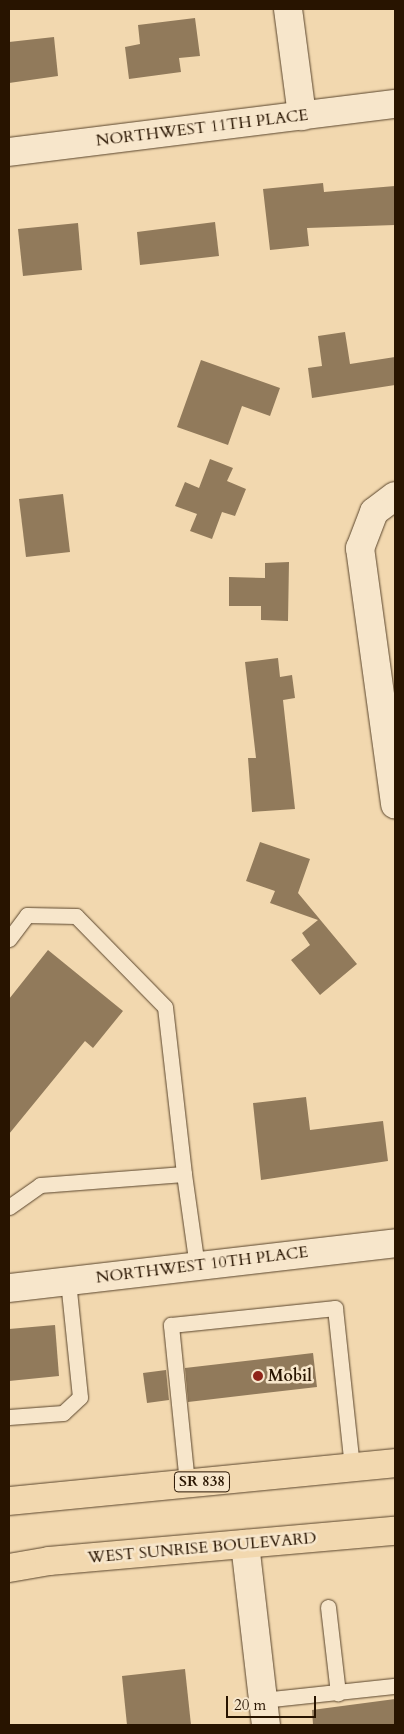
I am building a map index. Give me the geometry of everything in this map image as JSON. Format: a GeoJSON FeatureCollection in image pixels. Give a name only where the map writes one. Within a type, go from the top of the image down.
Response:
{"type":"FeatureCollection","features":[{"type":"Feature","properties":{"kind":"main road","name":"SR 838"},"geometry":{"type":"LineString","coordinates":[[9,1500],[395,1463]]}},
{"type":"Feature","properties":{"kind":"main road","name":"WEST SUNRISE BOULEVARD"},"geometry":{"type":"LineString","coordinates":[[9,1568],[50,1561],[395,1531]]}},
{"type":"Feature","properties":{"kind":"street"},"geometry":{"type":"LineString","coordinates":[[288,9],[302,116]]}},
{"type":"Feature","properties":{"kind":"street","name":"NORTHWEST 11TH PLACE"},"geometry":{"type":"LineString","coordinates":[[9,152],[395,104]]}},
{"type":"Feature","properties":{"kind":"street"},"geometry":{"type":"LineString","coordinates":[[395,496],[374,512],[360,548],[395,805]]}},
{"type":"Feature","properties":{"kind":"street","name":"NORTHWEST 10TH PLACE"},"geometry":{"type":"LineString","coordinates":[[9,1288],[395,1243]]}},
{"type":"Feature","properties":{"kind":"street"},"geometry":{"type":"LineString","coordinates":[[245,1544],[264,1712]]}},
{"type":"Feature","properties":{"kind":"lane"},"geometry":{"type":"LineString","coordinates":[[9,939],[27,915],[76,916],[165,1007],[184,1174],[198,1266]]}},
{"type":"Feature","properties":{"kind":"lane"},"geometry":{"type":"LineString","coordinates":[[9,1207],[40,1185],[184,1174]]}},
{"type":"Feature","properties":{"kind":"lane"},"geometry":{"type":"LineString","coordinates":[[9,1417],[63,1413],[80,1397],[68,1281]]}},
{"type":"Feature","properties":{"kind":"lane"},"geometry":{"type":"LineString","coordinates":[[188,1483],[171,1325],[336,1308],[352,1467]]}},
{"type":"Feature","properties":{"kind":"lane"},"geometry":{"type":"LineString","coordinates":[[328,1606],[338,1693]]}},
{"type":"Feature","properties":{"kind":"lane"},"geometry":{"type":"LineString","coordinates":[[264,1712],[338,1693],[395,1686]]}},
{"type":"Feature","properties":{"kind":"building"},"geometry":{"type":"Polygon","coordinates":[[[195,18],[200,56],[179,58],[181,72],[129,79],[125,47],[140,44],[138,25],[195,18]]]}},
{"type":"Feature","properties":{"kind":"building"},"geometry":{"type":"Polygon","coordinates":[[[54,37],[58,76],[9,83],[9,42],[54,37]]]}},
{"type":"Feature","properties":{"kind":"building"},"geometry":{"type":"Polygon","coordinates":[[[323,183],[324,192],[395,186],[395,225],[307,228],[309,246],[270,250],[263,189],[323,183]]]}},
{"type":"Feature","properties":{"kind":"building"},"geometry":{"type":"Polygon","coordinates":[[[215,222],[219,256],[140,265],[137,232],[215,222]]]}},
{"type":"Feature","properties":{"kind":"building"},"geometry":{"type":"Polygon","coordinates":[[[78,223],[82,270],[23,276],[18,229],[78,223]]]}},
{"type":"Feature","properties":{"kind":"building"},"geometry":{"type":"Polygon","coordinates":[[[345,332],[350,364],[395,357],[395,385],[312,398],[308,368],[322,366],[318,336],[345,332]]]}},
{"type":"Feature","properties":{"kind":"building"},"geometry":{"type":"Polygon","coordinates":[[[201,360],[280,388],[270,416],[242,406],[228,445],[177,427],[201,360]]]}},
{"type":"Feature","properties":{"kind":"building"},"geometry":{"type":"Polygon","coordinates":[[[210,459],[233,468],[227,481],[246,489],[235,516],[222,512],[212,539],[190,531],[197,514],[175,506],[185,482],[199,488],[210,459]]]}},
{"type":"Feature","properties":{"kind":"building"},"geometry":{"type":"Polygon","coordinates":[[[63,494],[70,552],[26,557],[19,499],[63,494]]]}},
{"type":"Feature","properties":{"kind":"building"},"geometry":{"type":"Polygon","coordinates":[[[289,562],[288,621],[261,620],[261,606],[229,606],[229,577],[265,578],[265,563],[289,562]]]}},
{"type":"Feature","properties":{"kind":"building"},"geometry":{"type":"Polygon","coordinates":[[[278,658],[280,677],[292,675],[295,698],[283,700],[295,809],[252,812],[248,758],[256,758],[245,662],[278,658]]]}},
{"type":"Feature","properties":{"kind":"building"},"geometry":{"type":"Polygon","coordinates":[[[260,842],[310,859],[298,893],[357,964],[320,995],[291,960],[310,945],[302,933],[318,920],[270,903],[275,891],[246,881],[260,842]]]}},
{"type":"Feature","properties":{"kind":"building"},"geometry":{"type":"Polygon","coordinates":[[[48,950],[123,1011],[93,1048],[85,1041],[9,1134],[9,999],[48,950]]]}},
{"type":"Feature","properties":{"kind":"building"},"geometry":{"type":"Polygon","coordinates":[[[306,1097],[310,1130],[383,1121],[388,1161],[261,1180],[253,1103],[306,1097]]]}},
{"type":"Feature","properties":{"kind":"building"},"geometry":{"type":"Polygon","coordinates":[[[55,1325],[59,1376],[9,1381],[9,1329],[55,1325]]]}},
{"type":"Feature","properties":{"kind":"building"},"geometry":{"type":"Polygon","coordinates":[[[313,1353],[317,1387],[188,1402],[185,1368],[313,1353]]]}},
{"type":"Feature","properties":{"kind":"building"},"geometry":{"type":"Polygon","coordinates":[[[166,1370],[169,1400],[147,1403],[143,1373],[166,1370]]]}},
{"type":"Feature","properties":{"kind":"building"},"geometry":{"type":"Polygon","coordinates":[[[185,1669],[191,1725],[127,1725],[122,1676],[185,1669]]]}},
{"type":"Feature","properties":{"kind":"building"},"geometry":{"type":"Polygon","coordinates":[[[395,1699],[395,1725],[313,1725],[312,1710],[395,1699]]]}},
{"type":"Feature","properties":{"kind":"place","name":"Mobil"},"geometry":{"type":"Point","coordinates":[258,1376]}}]}
